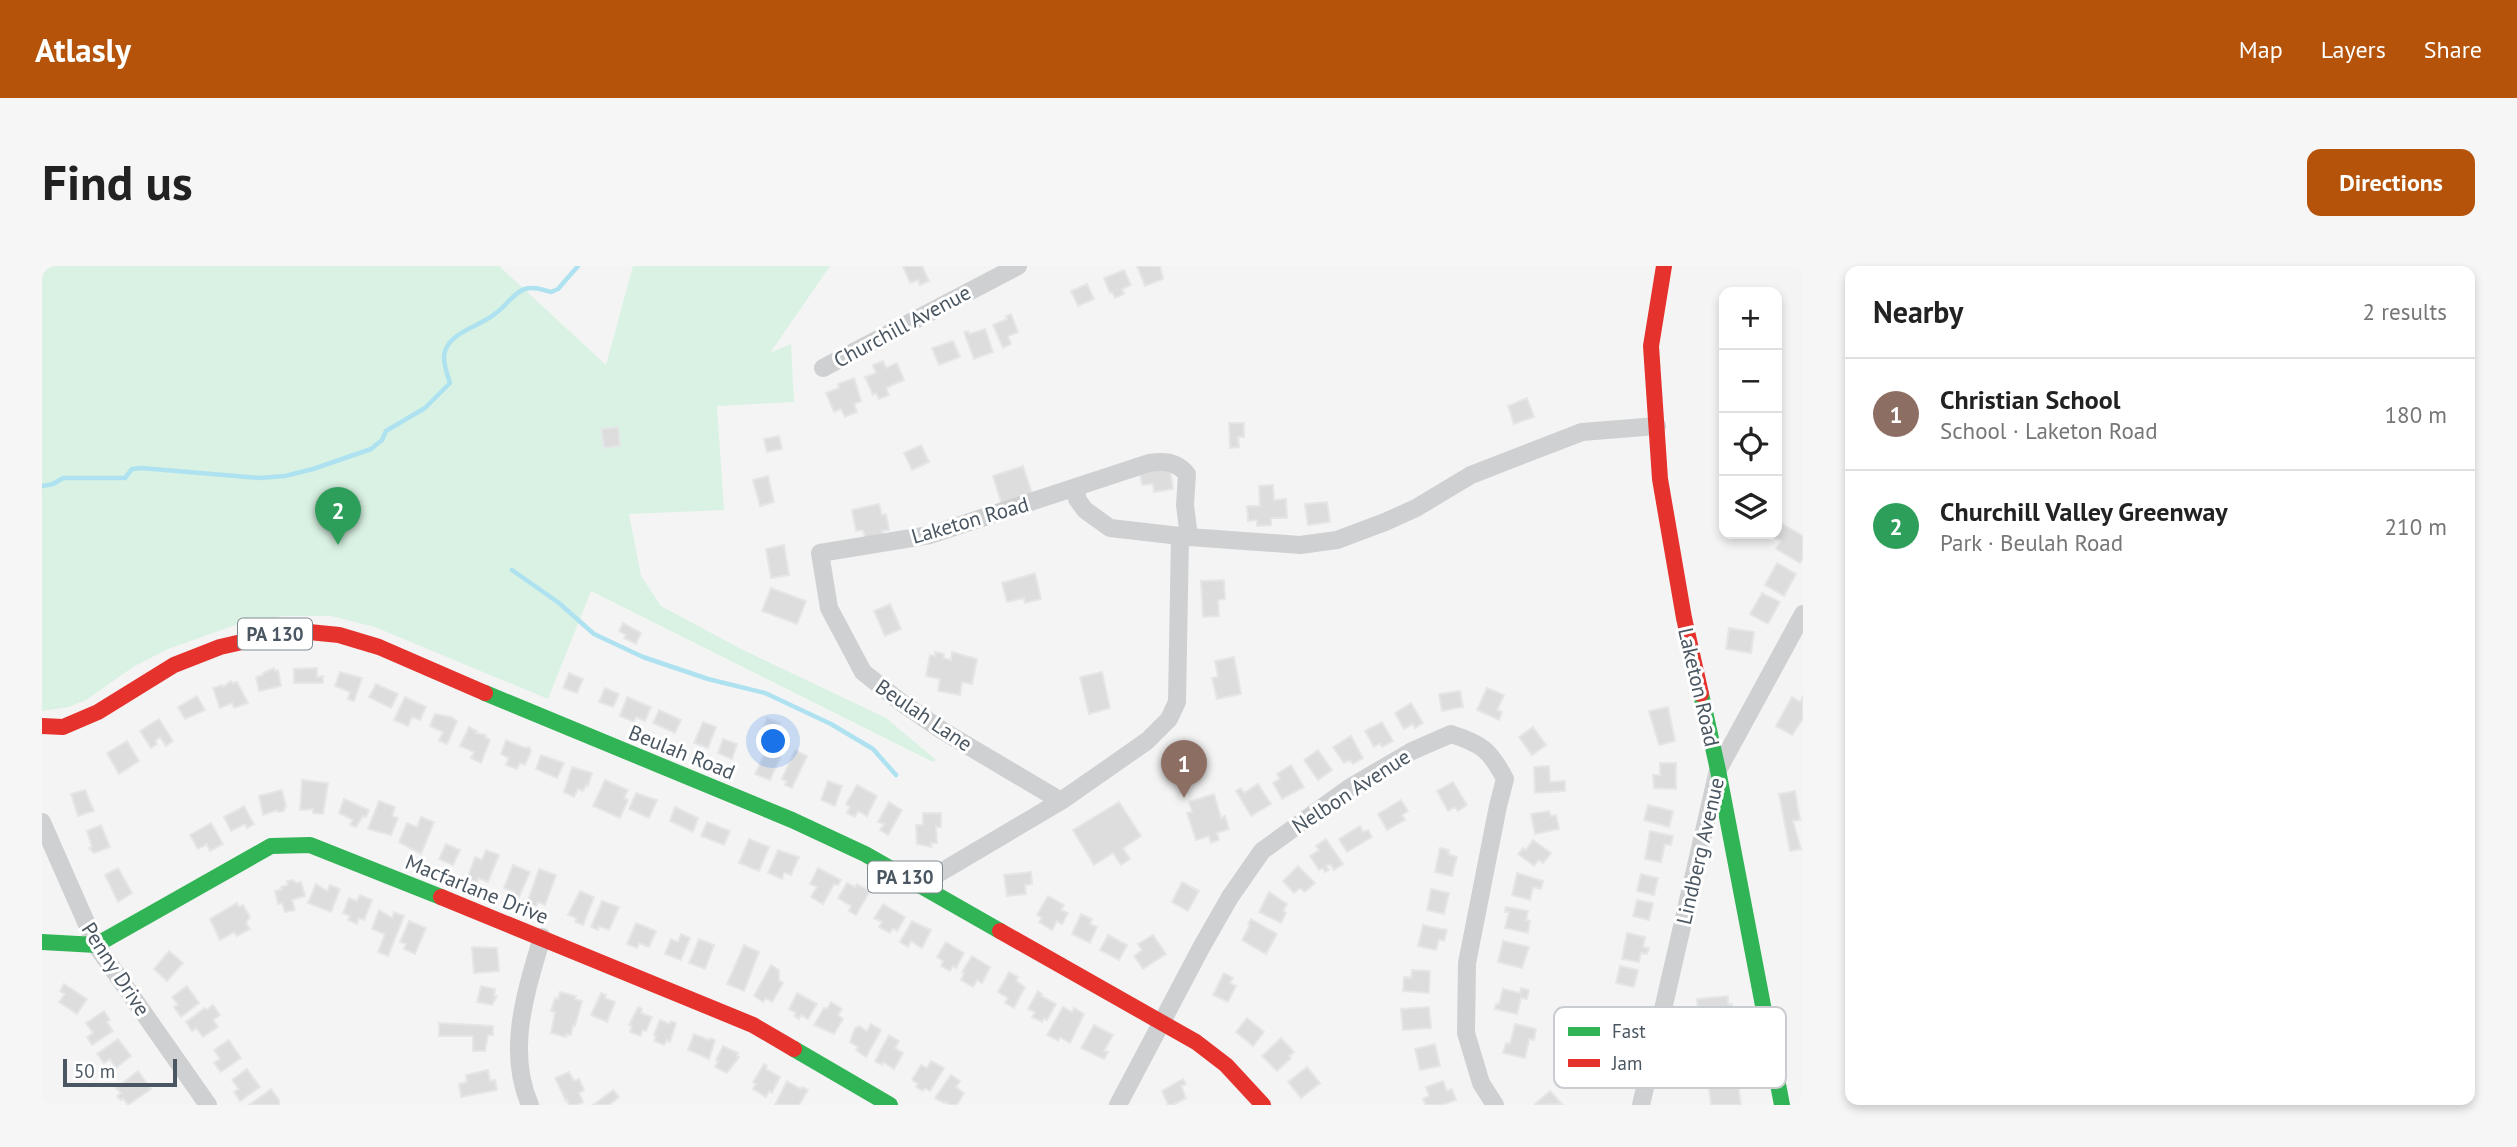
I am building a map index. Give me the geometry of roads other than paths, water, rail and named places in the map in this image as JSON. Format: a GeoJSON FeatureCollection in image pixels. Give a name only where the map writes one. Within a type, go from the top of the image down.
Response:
{"type":"FeatureCollection","features":[{"type":"Feature","properties":{"kind":"street","name":"Churchill Avenue"},"geometry":{"type":"LineString","coordinates":[[822,368],[1018,266]]}},
{"type":"Feature","properties":{"kind":"street","name":"Laketon Road"},"geometry":{"type":"LineString","coordinates":[[1664,266],[1651,346],[1660,479],[1684,618],[1718,770],[1763,1007]]}},
{"type":"Feature","properties":{"kind":"street"},"geometry":{"type":"LineString","coordinates":[[1077,487],[1077,499],[1085,510],[1110,528],[1185,537],[1300,545],[1337,540],[1416,508],[1471,475],[1582,432],[1657,426]]}},
{"type":"Feature","properties":{"kind":"street","name":"Laketon Road"},"geometry":{"type":"LineString","coordinates":[[820,553],[930,535],[1149,463],[1167,461],[1182,468],[1187,474],[1185,537]]}},
{"type":"Feature","properties":{"kind":"street"},"geometry":{"type":"LineString","coordinates":[[919,885],[1061,802],[1147,741],[1169,719],[1177,702],[1185,537]]}},
{"type":"Feature","properties":{"kind":"street","name":"Beulah Lane"},"geometry":{"type":"LineString","coordinates":[[820,553],[829,608],[863,672],[933,724],[1061,802]]}},
{"type":"Feature","properties":{"kind":"street","name":"Lindberg Avenue"},"geometry":{"type":"LineString","coordinates":[[1664,1007],[1718,770],[1803,614]]}},
{"type":"Feature","properties":{"kind":"street","name":"Beulah Road"},"geometry":{"type":"LineString","coordinates":[[42,726],[63,727],[98,712],[174,665],[220,647],[277,634],[309,632],[340,635],[379,647],[865,853],[1196,1042],[1226,1065],[1263,1105]]}},
{"type":"Feature","properties":{"kind":"street","name":"Nelbon Avenue"},"geometry":{"type":"LineString","coordinates":[[1118,1105],[1160,1022],[1230,897],[1262,851],[1349,788],[1412,751],[1451,734],[1471,740],[1493,755],[1505,779],[1497,806],[1467,963],[1466,1034],[1480,1083],[1495,1105]]}},
{"type":"Feature","properties":{"kind":"street","name":"Penny Drive"},"geometry":{"type":"LineString","coordinates":[[42,822],[96,945],[208,1105]]}},
{"type":"Feature","properties":{"kind":"street","name":"Macfarlane Drive"},"geometry":{"type":"LineString","coordinates":[[96,945],[271,846],[310,845],[753,1024],[890,1105]]}},
{"type":"Feature","properties":{"kind":"street"},"geometry":{"type":"LineString","coordinates":[[530,1105],[519,1063],[520,1012],[542,937]]}},
{"type":"Feature","properties":{"kind":"street"},"geometry":{"type":"LineString","coordinates":[[42,942],[96,945]]}},
{"type":"Feature","properties":{"kind":"waterway"},"geometry":{"type":"LineString","coordinates":[[42,486],[63,478],[125,478],[132,469],[141,468],[260,478],[285,476],[371,449],[382,440],[386,431],[425,408],[450,383],[444,355],[454,338],[490,318],[525,289],[551,292],[558,289],[578,266]]}},
{"type":"Feature","properties":{"kind":"waterway"},"geometry":{"type":"LineString","coordinates":[[512,570],[559,603],[594,634],[643,657],[708,679],[765,693],[831,724],[873,749],[896,775]]}},
{"type":"Feature","properties":{"kind":"place","name":"Churchill Valley Greenway"},"geometry":{"type":"Point","coordinates":[338,545]}},
{"type":"Feature","properties":{"kind":"place","name":"Christian School"},"geometry":{"type":"Point","coordinates":[1184,798]}}]}
